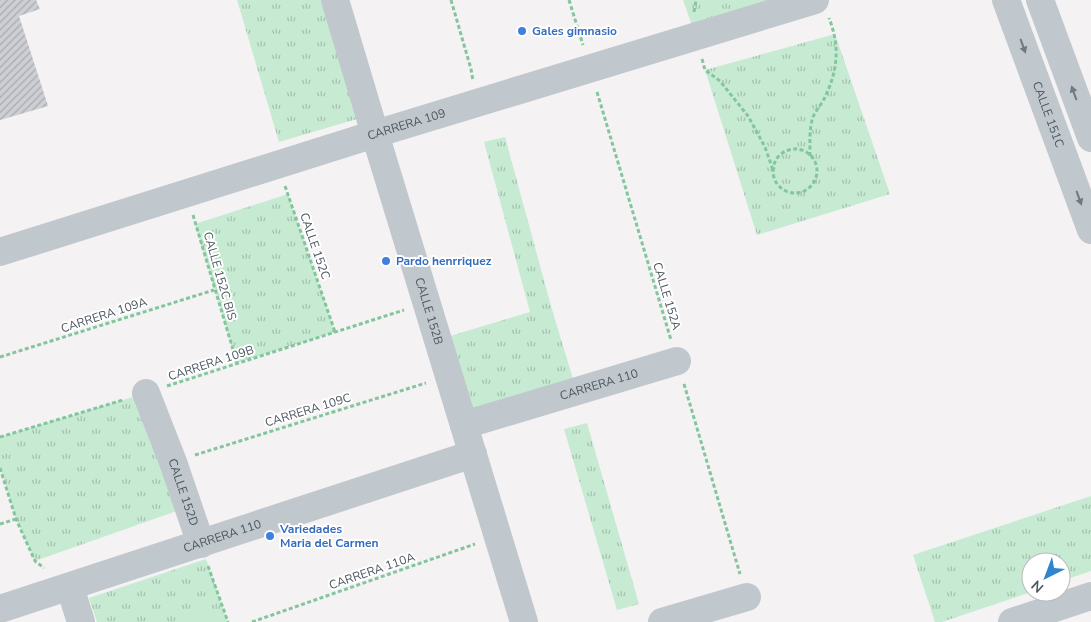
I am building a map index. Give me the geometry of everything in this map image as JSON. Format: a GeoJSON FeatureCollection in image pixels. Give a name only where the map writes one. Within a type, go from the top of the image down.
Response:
{"type":"FeatureCollection","features":[{"type":"Feature","properties":{"kind":"street","name":"CALLE 152B"},"geometry":{"type":"LineString","coordinates":[[335,0],[374,134],[524,622]]}},
{"type":"Feature","properties":{"kind":"street","name":"CALLE 151C"},"geometry":{"type":"LineString","coordinates":[[1006,0],[1091,230]]}},
{"type":"Feature","properties":{"kind":"street"},"geometry":{"type":"LineString","coordinates":[[1040,0],[1091,138]]}},
{"type":"Feature","properties":{"kind":"street","name":"CARRERA 109"},"geometry":{"type":"LineString","coordinates":[[0,252],[374,134],[694,37],[822,8]]}},
{"type":"Feature","properties":{"kind":"street","name":"CARRERA 110"},"geometry":{"type":"LineString","coordinates":[[464,425],[677,361]]}},
{"type":"Feature","properties":{"kind":"street","name":"CALLE 152D"},"geometry":{"type":"LineString","coordinates":[[146,393],[173,462],[201,544]]}},
{"type":"Feature","properties":{"kind":"street","name":"CARRERA 110"},"geometry":{"type":"LineString","coordinates":[[0,609],[473,454]]}},
{"type":"Feature","properties":{"kind":"street"},"geometry":{"type":"LineString","coordinates":[[70,587],[81,622]]}},
{"type":"Feature","properties":{"kind":"street"},"geometry":{"type":"LineString","coordinates":[[1012,622],[1091,596]]}},
{"type":"Feature","properties":{"kind":"street"},"geometry":{"type":"LineString","coordinates":[[662,622],[747,597]]}},
{"type":"Feature","properties":{"kind":"path"},"geometry":{"type":"LineString","coordinates":[[451,0],[471,69],[475,104]]}},
{"type":"Feature","properties":{"kind":"path","name":"CALLE 152A"},"geometry":{"type":"LineString","coordinates":[[569,0],[747,597]]}},
{"type":"Feature","properties":{"kind":"path"},"geometry":{"type":"LineString","coordinates":[[694,37],[705,70],[720,81],[748,116],[765,147],[777,184],[788,192],[802,192],[809,188],[816,176],[816,168],[810,156],[810,135],[813,118],[834,77],[835,34],[822,8]]}},
{"type":"Feature","properties":{"kind":"path"},"geometry":{"type":"LineString","coordinates":[[773,170],[778,158],[783,153],[797,150],[810,156]]}},
{"type":"Feature","properties":{"kind":"path","name":"CALLE 152C"},"geometry":{"type":"LineString","coordinates":[[278,165],[335,332]]}},
{"type":"Feature","properties":{"kind":"path","name":"CALLE 152C BIS"},"geometry":{"type":"LineString","coordinates":[[187,193],[237,363]]}},
{"type":"Feature","properties":{"kind":"path","name":"CARRERA 109A"},"geometry":{"type":"LineString","coordinates":[[0,357],[214,290]]}},
{"type":"Feature","properties":{"kind":"path","name":"CARRERA 109B"},"geometry":{"type":"LineString","coordinates":[[0,437],[146,393],[426,303]]}},
{"type":"Feature","properties":{"kind":"path","name":"CARRERA 109C"},"geometry":{"type":"LineString","coordinates":[[173,462],[448,376]]}},
{"type":"Feature","properties":{"kind":"path"},"geometry":{"type":"LineString","coordinates":[[0,468],[16,519],[35,561],[70,587]]}},
{"type":"Feature","properties":{"kind":"path"},"geometry":{"type":"LineString","coordinates":[[0,524],[16,519]]}},
{"type":"Feature","properties":{"kind":"path","name":"CARRERA 110A"},"geometry":{"type":"LineString","coordinates":[[252,622],[498,536]]}},
{"type":"Feature","properties":{"kind":"path"},"geometry":{"type":"LineString","coordinates":[[201,544],[228,622]]}},
{"type":"Feature","properties":{"kind":"green space"},"geometry":{"type":"Polygon","coordinates":[[[237,0],[322,0],[357,119],[279,142],[237,0]]]}},
{"type":"Feature","properties":{"kind":"green space"},"geometry":{"type":"Polygon","coordinates":[[[683,0],[776,0],[692,26],[683,0]]]}},
{"type":"Feature","properties":{"kind":"green space"},"geometry":{"type":"Polygon","coordinates":[[[835,34],[890,194],[757,235],[705,70],[835,34]]]}},
{"type":"Feature","properties":{"kind":"green space"},"geometry":{"type":"Polygon","coordinates":[[[505,137],[573,379],[472,409],[450,336],[530,312],[484,142],[505,137]]]}},
{"type":"Feature","properties":{"kind":"green space"},"geometry":{"type":"Polygon","coordinates":[[[288,194],[335,332],[237,363],[195,224],[288,194]]]}},
{"type":"Feature","properties":{"kind":"green space"},"geometry":{"type":"Polygon","coordinates":[[[146,393],[188,507],[35,561],[16,519],[0,468],[0,437],[146,393]]]}},
{"type":"Feature","properties":{"kind":"green space"},"geometry":{"type":"Polygon","coordinates":[[[587,423],[639,604],[617,610],[564,429],[587,423]]]}},
{"type":"Feature","properties":{"kind":"green space"},"geometry":{"type":"Polygon","coordinates":[[[1091,496],[1091,571],[1071,578],[1071,552],[1021,552],[1021,595],[942,622],[935,622],[913,555],[1091,496]]]}},
{"type":"Feature","properties":{"kind":"green space"},"geometry":{"type":"Polygon","coordinates":[[[206,559],[228,622],[97,622],[89,598],[206,559]]]}},
{"type":"Feature","properties":{"kind":"green space"},"geometry":{"type":"Polygon","coordinates":[[[211,611],[214,622],[177,622],[211,611]]]}},
{"type":"Feature","properties":{"kind":"building"},"geometry":{"type":"Polygon","coordinates":[[[0,0],[36,0],[40,9],[19,16],[48,106],[0,120],[0,0]]]}},
{"type":"Feature","properties":{"kind":"place","name":"Gales gimnasio"},"geometry":{"type":"Point","coordinates":[522,31]}},
{"type":"Feature","properties":{"kind":"place","name":"Pardo henrriquez"},"geometry":{"type":"Point","coordinates":[386,261]}},
{"type":"Feature","properties":{"kind":"place","name":"Variedades Maria del Carmen"},"geometry":{"type":"Point","coordinates":[270,536]}}]}
